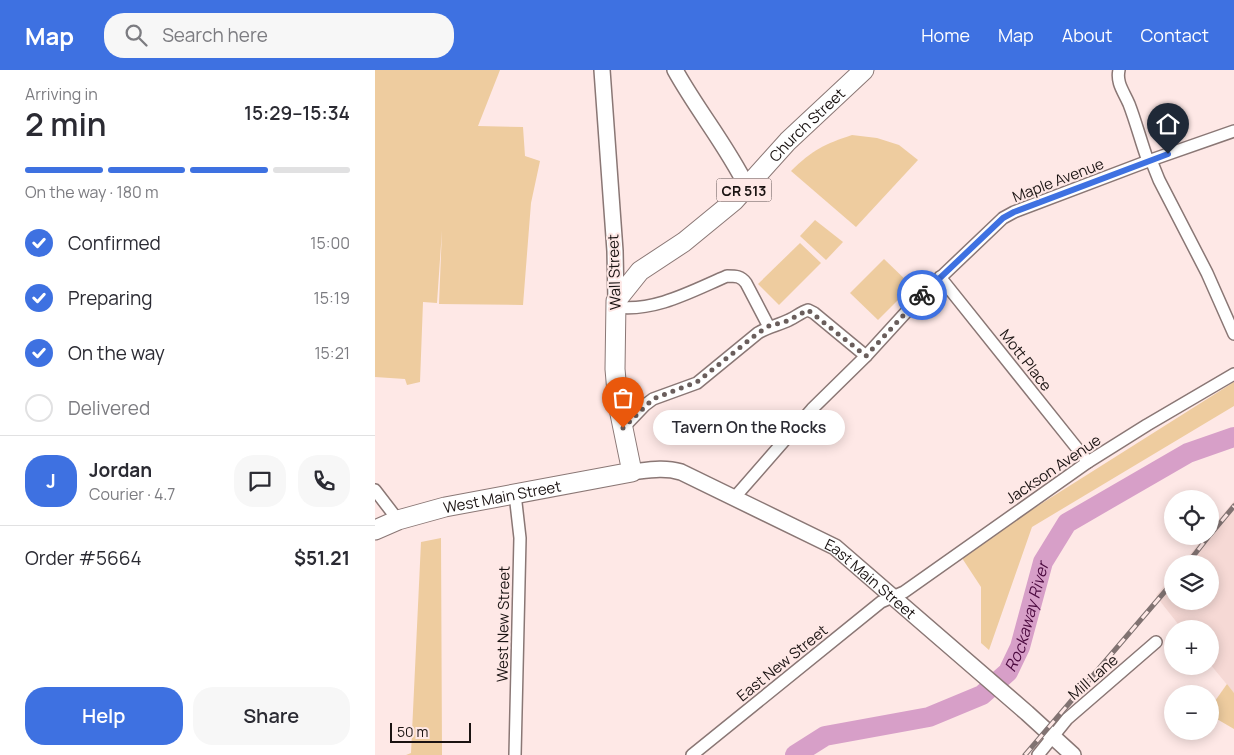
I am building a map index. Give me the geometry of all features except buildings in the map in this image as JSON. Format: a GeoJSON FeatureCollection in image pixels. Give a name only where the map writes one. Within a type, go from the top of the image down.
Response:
{"type":"FeatureCollection","features":[{"type":"Feature","properties":{"kind":"main road","name":"Church Street"},"geometry":{"type":"LineString","coordinates":[[616,304],[640,271],[691,237],[723,211],[788,141],[864,70]]}},
{"type":"Feature","properties":{"kind":"main road","name":"Wall Street"},"geometry":{"type":"LineString","coordinates":[[616,304],[615,369],[618,404],[632,472]]}},
{"type":"Feature","properties":{"kind":"main road","name":"West Main Street"},"geometry":{"type":"LineString","coordinates":[[375,530],[398,520],[445,507],[632,472]]}},
{"type":"Feature","properties":{"kind":"street","name":"Wall Street"},"geometry":{"type":"LineString","coordinates":[[602,70],[616,266],[616,304]]}},
{"type":"Feature","properties":{"kind":"street"},"geometry":{"type":"LineString","coordinates":[[675,70],[739,171],[747,187]]}},
{"type":"Feature","properties":{"kind":"street"},"geometry":{"type":"LineString","coordinates":[[1119,70],[1118,76],[1121,88],[1129,103],[1149,160],[1207,273],[1234,334]]}},
{"type":"Feature","properties":{"kind":"street","name":"Maple Avenue"},"geometry":{"type":"LineString","coordinates":[[735,497],[812,409],[866,356],[940,277],[1003,218],[1014,212],[1149,160],[1234,132]]}},
{"type":"Feature","properties":{"kind":"street"},"geometry":{"type":"LineString","coordinates":[[616,266],[627,270],[640,271]]}},
{"type":"Feature","properties":{"kind":"street"},"geometry":{"type":"LineString","coordinates":[[616,304],[628,308],[657,304],[727,276],[734,276],[742,278],[747,283],[769,326]]}},
{"type":"Feature","properties":{"kind":"street","name":"Mott Place"},"geometry":{"type":"LineString","coordinates":[[940,277],[1088,462]]}},
{"type":"Feature","properties":{"kind":"street"},"geometry":{"type":"LineString","coordinates":[[623,428],[653,399],[697,382],[758,333],[769,326],[787,321],[808,310],[866,356]]}},
{"type":"Feature","properties":{"kind":"street","name":"Jackson Avenue"},"geometry":{"type":"LineString","coordinates":[[893,597],[904,592],[1088,462],[1234,374]]}},
{"type":"Feature","properties":{"kind":"street","name":"East Main Street"},"geometry":{"type":"LineString","coordinates":[[632,472],[660,468],[681,472],[835,547],[1073,755]]}},
{"type":"Feature","properties":{"kind":"street"},"geometry":{"type":"LineString","coordinates":[[375,490],[398,520]]}},
{"type":"Feature","properties":{"kind":"street","name":"West New Street"},"geometry":{"type":"LineString","coordinates":[[515,494],[519,538],[515,755]]}},
{"type":"Feature","properties":{"kind":"street","name":"East New Street"},"geometry":{"type":"LineString","coordinates":[[692,755],[881,602],[893,597]]}},
{"type":"Feature","properties":{"kind":"street","name":"Mill Lane"},"geometry":{"type":"LineString","coordinates":[[1038,755],[1067,719],[1157,642]]}},
{"type":"Feature","properties":{"kind":"shaded area"},"geometry":{"type":"Polygon","coordinates":[[[375,70],[500,70],[478,126],[523,127],[525,156],[540,161],[531,203],[523,305],[439,304],[442,230],[437,303],[423,302],[420,382],[407,385],[405,379],[375,377],[375,70]]]}},
{"type":"Feature","properties":{"kind":"shaded area"},"geometry":{"type":"Polygon","coordinates":[[[852,135],[877,138],[899,145],[918,160],[856,227],[791,171],[819,148],[852,135]]]}},
{"type":"Feature","properties":{"kind":"shaded area"},"geometry":{"type":"Polygon","coordinates":[[[815,220],[843,242],[826,260],[800,236],[815,220]]]}},
{"type":"Feature","properties":{"kind":"shaded area"},"geometry":{"type":"Polygon","coordinates":[[[800,243],[821,263],[779,305],[758,284],[800,243]]]}},
{"type":"Feature","properties":{"kind":"shaded area"},"geometry":{"type":"Polygon","coordinates":[[[884,259],[912,286],[878,320],[850,293],[884,259]]]}},
{"type":"Feature","properties":{"kind":"shaded area"},"geometry":{"type":"Polygon","coordinates":[[[1234,382],[1234,406],[1032,527],[989,650],[981,643],[981,587],[960,555],[1234,382]]]}},
{"type":"Feature","properties":{"kind":"shaded area"},"geometry":{"type":"Polygon","coordinates":[[[1234,501],[1234,693],[1219,675],[1219,620],[1175,620],[1167,610],[1219,610],[1219,555],[1189,555],[1198,545],[1219,545],[1219,519],[1234,501]]]}},
{"type":"Feature","properties":{"kind":"shaded area"},"geometry":{"type":"Polygon","coordinates":[[[441,538],[442,755],[406,755],[411,753],[421,542],[441,538]]]}},
{"type":"Feature","properties":{"kind":"shaded area"},"geometry":{"type":"Polygon","coordinates":[[[1164,586],[1164,606],[1156,596],[1164,586]]]}},
{"type":"Feature","properties":{"kind":"shaded area"},"geometry":{"type":"Polygon","coordinates":[[[1227,684],[1234,693],[1234,729],[1219,720],[1219,695],[1227,684]]]}},
{"type":"Feature","properties":{"kind":"waterway","name":"Rockaway River"},"geometry":{"type":"LineString","coordinates":[[795,755],[825,736],[929,717],[982,695],[1008,672],[1020,647],[1043,562],[1067,523],[1188,453],[1234,437]]}},
{"type":"Feature","properties":{"kind":"railway"},"geometry":{"type":"LineString","coordinates":[[1219,524],[1234,506]]}},
{"type":"Feature","properties":{"kind":"railway"},"geometry":{"type":"LineString","coordinates":[[1194,555],[1202,545]]}},
{"type":"Feature","properties":{"kind":"railway"},"geometry":{"type":"LineString","coordinates":[[1025,755],[1164,593]]}},
{"type":"Feature","properties":{"kind":"way so far"},"geometry":{"type":"LineString","coordinates":[[623,428],[653,399],[697,382],[769,326],[787,321],[808,310],[866,356],[922,295]]}},
{"type":"Feature","properties":{"kind":"place","name":"Tavern On the Rocks"},"geometry":{"type":"Point","coordinates":[623,428]}},
{"type":"Feature","properties":{"kind":"route"},"geometry":{"type":"LineString","coordinates":[[922,295],[1003,218],[1014,212],[1168,154]]}}]}
